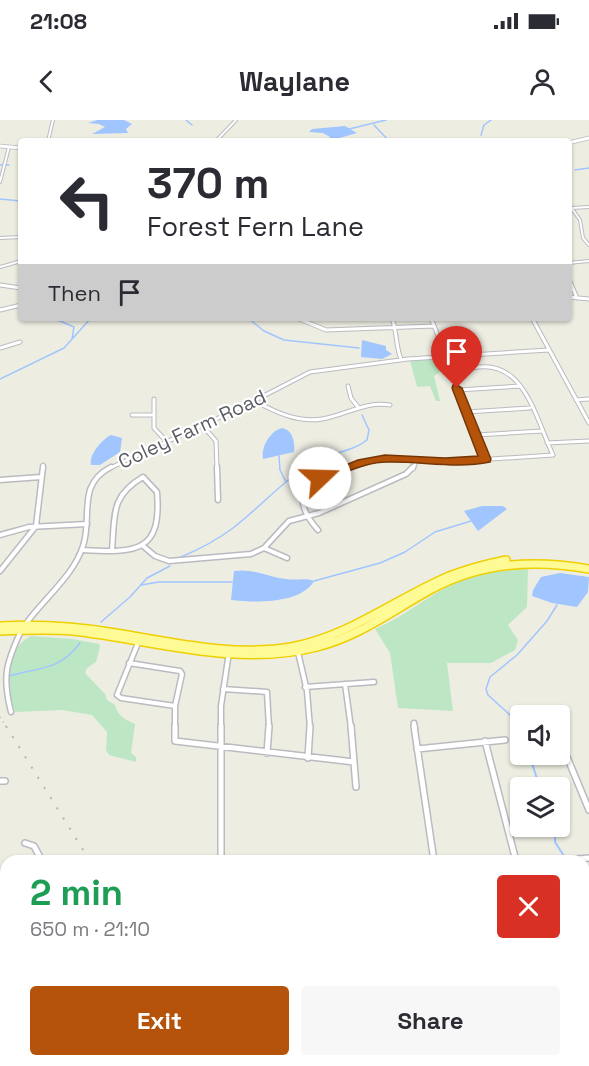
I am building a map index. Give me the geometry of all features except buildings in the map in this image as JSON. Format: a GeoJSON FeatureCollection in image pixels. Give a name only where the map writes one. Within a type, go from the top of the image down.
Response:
{"type":"FeatureCollection","features":[{"type":"Feature","properties":{"kind":"highway"},"geometry":{"type":"LineString","coordinates":[[0,626],[60,625],[229,652],[289,647],[338,635],[364,623],[439,580],[480,564],[532,558],[589,567]]}},
{"type":"Feature","properties":{"kind":"highway"},"geometry":{"type":"LineString","coordinates":[[0,631],[24,626],[138,643],[229,652],[297,651],[324,645],[360,632],[446,582],[474,571],[510,564],[534,563],[589,567]]}},
{"type":"Feature","properties":{"kind":"street"},"geometry":{"type":"LineString","coordinates":[[49,138],[53,120]]}},
{"type":"Feature","properties":{"kind":"street"},"geometry":{"type":"LineString","coordinates":[[219,138],[236,120]]}},
{"type":"Feature","properties":{"kind":"street"},"geometry":{"type":"LineString","coordinates":[[572,142],[589,138]]}},
{"type":"Feature","properties":{"kind":"street"},"geometry":{"type":"LineString","coordinates":[[0,146],[18,148]]}},
{"type":"Feature","properties":{"kind":"street"},"geometry":{"type":"LineString","coordinates":[[0,182],[9,147]]}},
{"type":"Feature","properties":{"kind":"street"},"geometry":{"type":"LineString","coordinates":[[589,207],[572,208],[581,222],[583,238],[589,245]]}},
{"type":"Feature","properties":{"kind":"street"},"geometry":{"type":"LineString","coordinates":[[0,238],[18,237]]}},
{"type":"Feature","properties":{"kind":"street"},"geometry":{"type":"LineString","coordinates":[[572,263],[589,261]]}},
{"type":"Feature","properties":{"kind":"street"},"geometry":{"type":"LineString","coordinates":[[0,267],[18,262]]}},
{"type":"Feature","properties":{"kind":"street"},"geometry":{"type":"LineString","coordinates":[[0,285],[18,288]]}},
{"type":"Feature","properties":{"kind":"street"},"geometry":{"type":"LineString","coordinates":[[572,286],[577,298]]}},
{"type":"Feature","properties":{"kind":"street"},"geometry":{"type":"LineString","coordinates":[[572,297],[589,299]]}},
{"type":"Feature","properties":{"kind":"street"},"geometry":{"type":"LineString","coordinates":[[0,310],[18,306]]}},
{"type":"Feature","properties":{"kind":"street"},"geometry":{"type":"LineString","coordinates":[[303,321],[326,330],[434,326]]}},
{"type":"Feature","properties":{"kind":"street"},"geometry":{"type":"LineString","coordinates":[[393,321],[398,336],[397,351],[402,359]]}},
{"type":"Feature","properties":{"kind":"street"},"geometry":{"type":"LineString","coordinates":[[432,321],[446,356]]}},
{"type":"Feature","properties":{"kind":"street"},"geometry":{"type":"LineString","coordinates":[[534,321],[589,423]]}},
{"type":"Feature","properties":{"kind":"street"},"geometry":{"type":"LineString","coordinates":[[0,348],[20,342]]}},
{"type":"Feature","properties":{"kind":"street","name":"Coley Farm Road"},"geometry":{"type":"LineString","coordinates":[[11,712],[3,676],[8,660],[24,626],[71,569],[82,550],[90,487],[95,478],[126,460],[254,401],[310,372],[402,359],[549,350]]}},
{"type":"Feature","properties":{"kind":"street"},"geometry":{"type":"LineString","coordinates":[[318,530],[304,516],[301,504],[304,492],[312,483],[324,476],[369,460],[390,458],[445,461],[485,459],[553,455],[515,378],[504,371],[478,367],[466,369],[458,374],[455,381],[485,459]]}},
{"type":"Feature","properties":{"kind":"street"},"geometry":{"type":"LineString","coordinates":[[348,386],[351,398],[358,407]]}},
{"type":"Feature","properties":{"kind":"street"},"geometry":{"type":"LineString","coordinates":[[458,390],[520,386]]}},
{"type":"Feature","properties":{"kind":"street"},"geometry":{"type":"LineString","coordinates":[[154,399],[155,430],[166,441]]}},
{"type":"Feature","properties":{"kind":"street"},"geometry":{"type":"LineString","coordinates":[[576,400],[589,399]]}},
{"type":"Feature","properties":{"kind":"street"},"geometry":{"type":"LineString","coordinates":[[254,401],[281,415],[312,420],[358,407],[390,405]]}},
{"type":"Feature","properties":{"kind":"street"},"geometry":{"type":"LineString","coordinates":[[466,412],[530,408]]}},
{"type":"Feature","properties":{"kind":"street"},"geometry":{"type":"LineString","coordinates":[[132,415],[154,415]]}},
{"type":"Feature","properties":{"kind":"street"},"geometry":{"type":"LineString","coordinates":[[202,425],[216,441],[218,500]]}},
{"type":"Feature","properties":{"kind":"street"},"geometry":{"type":"LineString","coordinates":[[476,435],[542,431]]}},
{"type":"Feature","properties":{"kind":"street"},"geometry":{"type":"LineString","coordinates":[[547,443],[589,441]]}},
{"type":"Feature","properties":{"kind":"street"},"geometry":{"type":"LineString","coordinates":[[142,545],[159,558],[173,561],[244,556],[264,548],[286,523],[327,510],[406,474],[412,470],[417,459]]}},
{"type":"Feature","properties":{"kind":"street"},"geometry":{"type":"LineString","coordinates":[[0,571],[36,526],[43,465]]}},
{"type":"Feature","properties":{"kind":"street"},"geometry":{"type":"LineString","coordinates":[[0,480],[42,477]]}},
{"type":"Feature","properties":{"kind":"street"},"geometry":{"type":"LineString","coordinates":[[82,550],[112,550],[142,545],[156,532],[158,495],[153,485],[142,477],[125,487],[117,496],[112,550]]}},
{"type":"Feature","properties":{"kind":"street"},"geometry":{"type":"LineString","coordinates":[[0,535],[36,526],[87,524]]}},
{"type":"Feature","properties":{"kind":"street"},"geometry":{"type":"LineString","coordinates":[[264,548],[286,558]]}},
{"type":"Feature","properties":{"kind":"street"},"geometry":{"type":"LineString","coordinates":[[138,643],[117,695],[121,698],[176,706]]}},
{"type":"Feature","properties":{"kind":"street"},"geometry":{"type":"LineString","coordinates":[[297,651],[305,687],[310,731],[308,758]]}},
{"type":"Feature","properties":{"kind":"street"},"geometry":{"type":"LineString","coordinates":[[221,855],[223,689],[229,652]]}},
{"type":"Feature","properties":{"kind":"street"},"geometry":{"type":"LineString","coordinates":[[129,663],[180,671],[182,674],[176,706],[175,741],[354,762]]}},
{"type":"Feature","properties":{"kind":"street"},"geometry":{"type":"LineString","coordinates":[[305,687],[374,682]]}},
{"type":"Feature","properties":{"kind":"street"},"geometry":{"type":"LineString","coordinates":[[345,684],[356,787]]}},
{"type":"Feature","properties":{"kind":"street"},"geometry":{"type":"LineString","coordinates":[[223,689],[267,692],[269,735],[267,753]]}},
{"type":"Feature","properties":{"kind":"street"},"geometry":{"type":"LineString","coordinates":[[414,723],[433,855]]}},
{"type":"Feature","properties":{"kind":"street"},"geometry":{"type":"LineString","coordinates":[[417,749],[505,740]]}},
{"type":"Feature","properties":{"kind":"street"},"geometry":{"type":"LineString","coordinates":[[485,741],[514,855]]}},
{"type":"Feature","properties":{"kind":"street"},"geometry":{"type":"LineString","coordinates":[[570,764],[589,810]]}},
{"type":"Feature","properties":{"kind":"street"},"geometry":{"type":"LineString","coordinates":[[25,843],[34,846],[39,855]]}},
{"type":"Feature","properties":{"kind":"green space"},"geometry":{"type":"Polygon","coordinates":[[[455,357],[456,360],[434,376],[440,401],[436,401],[430,386],[417,387],[410,360],[455,357]]]}},
{"type":"Feature","properties":{"kind":"green space"},"geometry":{"type":"Polygon","coordinates":[[[528,569],[527,607],[508,625],[518,640],[515,650],[491,663],[447,663],[453,711],[398,708],[390,653],[375,629],[464,579],[488,573],[528,569]]]}},
{"type":"Feature","properties":{"kind":"green space"},"geometry":{"type":"Polygon","coordinates":[[[31,636],[73,639],[99,644],[96,662],[87,668],[85,673],[105,694],[107,700],[115,705],[120,715],[135,724],[131,753],[136,757],[136,762],[109,755],[106,750],[107,732],[92,715],[62,710],[15,712],[6,684],[6,672],[18,647],[31,636]]]}},
{"type":"Feature","properties":{"kind":"water"},"geometry":{"type":"Polygon","coordinates":[[[97,120],[124,120],[132,124],[126,129],[128,133],[92,134],[105,127],[88,123],[97,120]]]}},
{"type":"Feature","properties":{"kind":"water"},"geometry":{"type":"Polygon","coordinates":[[[345,126],[357,133],[330,138],[323,133],[309,132],[312,129],[345,126]]]}},
{"type":"Feature","properties":{"kind":"water"},"geometry":{"type":"Polygon","coordinates":[[[362,340],[386,346],[386,350],[392,354],[382,359],[361,357],[362,340]]]}},
{"type":"Feature","properties":{"kind":"water"},"geometry":{"type":"Polygon","coordinates":[[[282,428],[289,431],[292,437],[294,452],[263,459],[263,450],[267,440],[274,432],[282,428]]]}},
{"type":"Feature","properties":{"kind":"water"},"geometry":{"type":"Polygon","coordinates":[[[111,435],[122,438],[120,452],[100,465],[91,465],[96,448],[111,435]]]}},
{"type":"Feature","properties":{"kind":"water"},"geometry":{"type":"Polygon","coordinates":[[[482,506],[503,506],[507,509],[478,531],[464,511],[482,506]]]}},
{"type":"Feature","properties":{"kind":"water"},"geometry":{"type":"Polygon","coordinates":[[[234,571],[314,581],[308,589],[288,598],[252,602],[231,600],[234,571]]]}},
{"type":"Feature","properties":{"kind":"water"},"geometry":{"type":"Polygon","coordinates":[[[560,573],[589,577],[588,592],[577,607],[552,603],[532,596],[541,577],[560,573]]]}},
{"type":"Feature","properties":{"kind":"waterway"},"geometry":{"type":"LineString","coordinates":[[186,120],[192,125]]}},
{"type":"Feature","properties":{"kind":"waterway"},"geometry":{"type":"LineString","coordinates":[[349,129],[386,120]]}},
{"type":"Feature","properties":{"kind":"waterway"},"geometry":{"type":"LineString","coordinates":[[481,135],[484,125],[491,120]]}},
{"type":"Feature","properties":{"kind":"waterway"},"geometry":{"type":"LineString","coordinates":[[374,125],[386,138]]}},
{"type":"Feature","properties":{"kind":"waterway"},"geometry":{"type":"LineString","coordinates":[[0,165],[9,165]]}},
{"type":"Feature","properties":{"kind":"waterway"},"geometry":{"type":"LineString","coordinates":[[575,170],[589,168]]}},
{"type":"Feature","properties":{"kind":"waterway"},"geometry":{"type":"LineString","coordinates":[[0,199],[18,201]]}},
{"type":"Feature","properties":{"kind":"waterway"},"geometry":{"type":"LineString","coordinates":[[60,321],[74,327],[72,339]]}},
{"type":"Feature","properties":{"kind":"waterway"},"geometry":{"type":"LineString","coordinates":[[0,379],[64,348],[88,321]]}},
{"type":"Feature","properties":{"kind":"waterway"},"geometry":{"type":"LineString","coordinates":[[252,321],[264,331],[284,340],[359,348]]}},
{"type":"Feature","properties":{"kind":"waterway"},"geometry":{"type":"LineString","coordinates":[[181,557],[233,528],[308,465],[354,448],[367,440],[369,430],[362,415]]}},
{"type":"Feature","properties":{"kind":"waterway"},"geometry":{"type":"LineString","coordinates":[[279,456],[280,470],[286,482]]}},
{"type":"Feature","properties":{"kind":"waterway"},"geometry":{"type":"LineString","coordinates":[[314,581],[380,563],[405,552],[435,532],[471,521]]}},
{"type":"Feature","properties":{"kind":"waterway"},"geometry":{"type":"LineString","coordinates":[[101,622],[130,597],[147,578],[170,566]]}},
{"type":"Feature","properties":{"kind":"waterway"},"geometry":{"type":"LineString","coordinates":[[141,585],[159,582],[232,582]]}},
{"type":"Feature","properties":{"kind":"waterway"},"geometry":{"type":"LineString","coordinates":[[510,715],[488,695],[486,689],[490,677],[517,655],[547,621],[557,605]]}},
{"type":"Feature","properties":{"kind":"waterway"},"geometry":{"type":"LineString","coordinates":[[9,676],[48,667],[64,659],[80,643]]}},
{"type":"Feature","properties":{"kind":"waterway"},"geometry":{"type":"LineString","coordinates":[[533,765],[536,777]]}},
{"type":"Feature","properties":{"kind":"waterway"},"geometry":{"type":"LineString","coordinates":[[555,837],[555,842],[563,855]]}},
{"type":"Feature","properties":{"kind":"railway"},"geometry":{"type":"LineString","coordinates":[[0,717],[7,728]]}},
{"type":"Feature","properties":{"kind":"railway"},"geometry":{"type":"LineString","coordinates":[[6,726],[86,855]]}},
{"type":"Feature","properties":{"kind":"route"},"geometry":{"type":"LineString","coordinates":[[320,478],[363,462],[385,458],[445,461],[485,459],[457,388]]}}]}
